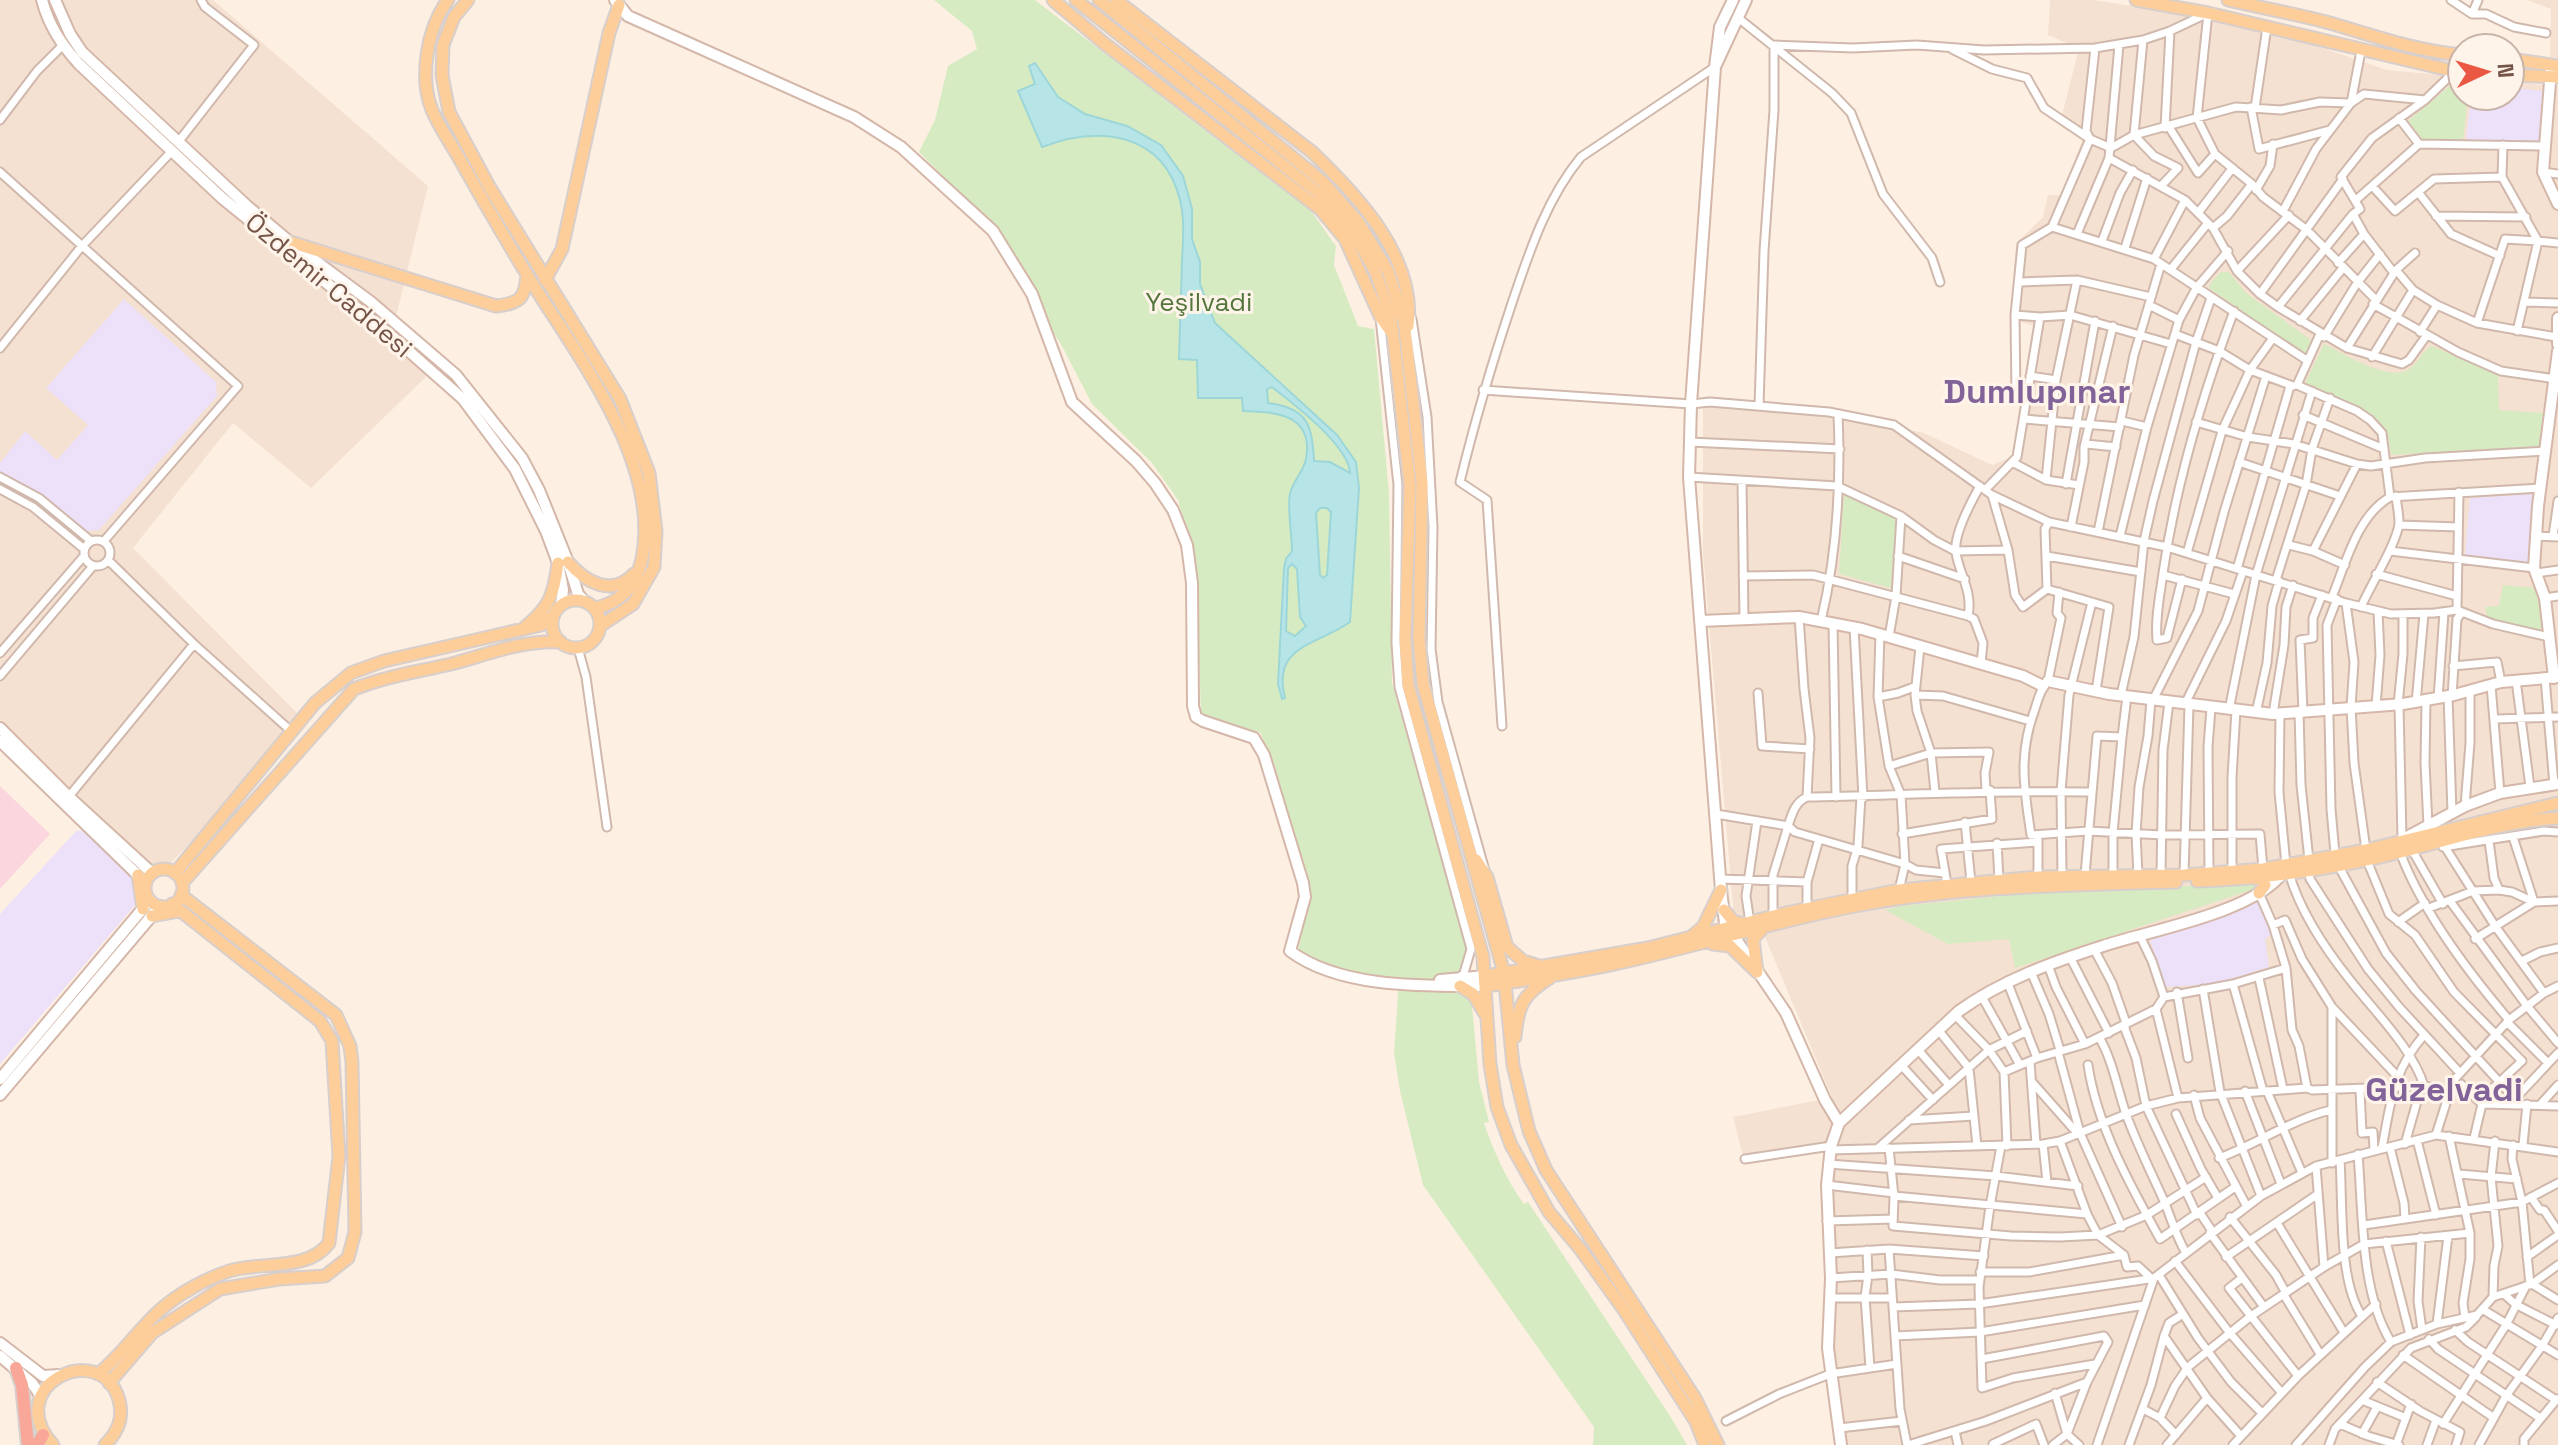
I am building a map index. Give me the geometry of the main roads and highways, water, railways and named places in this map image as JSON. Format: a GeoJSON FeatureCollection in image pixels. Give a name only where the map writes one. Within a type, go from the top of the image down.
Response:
{"type":"FeatureCollection","features":[{"type":"Feature","properties":{"kind":"highway"},"geometry":{"type":"LineString","coordinates":[[16,1368],[22,1385],[28,1445]]}},
{"type":"Feature","properties":{"kind":"main road"},"geometry":{"type":"LineString","coordinates":[[448,0],[441,9],[425,68],[431,108],[527,275],[598,384],[628,449],[644,521],[640,568],[625,594],[609,605],[595,608]]}},
{"type":"Feature","properties":{"kind":"main road"},"geometry":{"type":"LineString","coordinates":[[171,895],[354,689],[384,677],[448,665],[542,641],[561,642],[578,648],[591,642],[600,626],[633,604],[654,567],[656,531],[649,473],[620,399],[490,188],[449,112],[442,75],[443,45],[454,17],[468,0]]}},
{"type":"Feature","properties":{"kind":"main road"},"geometry":{"type":"LineString","coordinates":[[1053,0],[1105,44],[1320,209],[1345,239],[1380,316],[1394,335]]}},
{"type":"Feature","properties":{"kind":"main road"},"geometry":{"type":"LineString","coordinates":[[1076,0],[1318,193],[1354,234],[1375,271],[1391,316],[1410,485],[1405,639],[1408,685],[1486,981],[1490,1064],[1497,1107],[1511,1145],[1549,1212],[1581,1250],[1630,1320],[1696,1422],[1705,1445]]}},
{"type":"Feature","properties":{"kind":"main road"},"geometry":{"type":"LineString","coordinates":[[1099,0],[1323,182],[1359,223],[1388,271],[1407,339],[1422,483],[1419,639],[1423,684],[1505,978],[1513,1065],[1529,1131],[1546,1170],[1695,1398],[1718,1445]]}},
{"type":"Feature","properties":{"kind":"main road"},"geometry":{"type":"LineString","coordinates":[[1116,0],[1312,152],[1376,221],[1395,257],[1410,308],[1407,339]]}},
{"type":"Feature","properties":{"kind":"main road"},"geometry":{"type":"LineString","coordinates":[[2136,0],[2208,13],[2446,70]]}},
{"type":"Feature","properties":{"kind":"main road"},"geometry":{"type":"LineString","coordinates":[[2228,0],[2327,22],[2385,41],[2446,52]]}},
{"type":"Feature","properties":{"kind":"main road"},"geometry":{"type":"LineString","coordinates":[[545,280],[562,249],[617,2]]}},
{"type":"Feature","properties":{"kind":"main road"},"geometry":{"type":"LineString","coordinates":[[2526,64],[2554,72]]}},
{"type":"Feature","properties":{"kind":"main road"},"geometry":{"type":"LineString","coordinates":[[2526,74],[2554,72]]}},
{"type":"Feature","properties":{"kind":"main road"},"geometry":{"type":"LineString","coordinates":[[290,242],[496,306],[513,304],[520,299],[526,292],[527,275]]}},
{"type":"Feature","properties":{"kind":"main road"},"geometry":{"type":"LineString","coordinates":[[521,630],[539,615],[554,593],[563,562],[589,581],[610,587],[625,583],[640,568]]}},
{"type":"Feature","properties":{"kind":"main road"},"geometry":{"type":"LineString","coordinates":[[171,895],[291,731],[315,703],[351,673],[384,661],[541,625],[561,605],[574,599],[583,600],[595,608],[600,626]]}},
{"type":"Feature","properties":{"kind":"main road"},"geometry":{"type":"LineString","coordinates":[[553,616],[553,631],[561,642]]}},
{"type":"Feature","properties":{"kind":"main road"},"geometry":{"type":"LineString","coordinates":[[2366,854],[2402,839],[2558,803]]}},
{"type":"Feature","properties":{"kind":"main road"},"geometry":{"type":"LineString","coordinates":[[1505,978],[1686,939],[1763,928],[1853,906],[1966,891],[2286,871],[2336,859],[2411,850],[2511,823],[2558,818]]}},
{"type":"Feature","properties":{"kind":"main road"},"geometry":{"type":"LineString","coordinates":[[1470,850],[1487,877],[1507,947],[1523,961],[1543,968]]}},
{"type":"Feature","properties":{"kind":"main road"},"geometry":{"type":"LineString","coordinates":[[1486,981],[1617,964],[1705,943],[1773,917],[1946,879],[1971,882],[2232,871],[2259,874]]}},
{"type":"Feature","properties":{"kind":"main road"},"geometry":{"type":"LineString","coordinates":[[98,1374],[160,1310],[201,1283],[232,1270],[307,1259],[321,1254],[329,1243],[339,1156],[332,1041],[320,1021],[145,874],[336,1015],[350,1046],[352,1062],[355,1232],[348,1258],[325,1276],[279,1279],[220,1289],[152,1333],[109,1383]]}},
{"type":"Feature","properties":{"kind":"main road"},"geometry":{"type":"LineString","coordinates":[[2259,874],[2265,885],[2259,893]]}},
{"type":"Feature","properties":{"kind":"main road"},"geometry":{"type":"LineString","coordinates":[[1686,939],[1703,927],[1721,884]]}},
{"type":"Feature","properties":{"kind":"main road"},"geometry":{"type":"LineString","coordinates":[[1724,910],[1734,922],[1748,924]]}},
{"type":"Feature","properties":{"kind":"main road"},"geometry":{"type":"LineString","coordinates":[[1705,943],[1730,946],[1757,972],[1753,939],[1763,928]]}},
{"type":"Feature","properties":{"kind":"main road"},"geometry":{"type":"LineString","coordinates":[[1513,1065],[1520,1005],[1533,988],[1555,974]]}},
{"type":"Feature","properties":{"kind":"main road"},"geometry":{"type":"LineString","coordinates":[[1459,982],[1473,994],[1488,1021]]}},
{"type":"Feature","properties":{"kind":"main road"},"geometry":{"type":"LineString","coordinates":[[53,1445],[40,1440],[37,1408],[40,1395],[59,1375],[85,1370],[98,1374],[109,1383],[121,1408],[114,1440],[105,1445]]}},
{"type":"Feature","properties":{"kind":"water"},"geometry":{"type":"Polygon","coordinates":[[[1035,63],[1058,97],[1085,114],[1127,126],[1161,145],[1183,176],[1192,209],[1192,239],[1200,262],[1200,284],[1215,323],[1337,435],[1356,462],[1359,488],[1350,622],[1291,657],[1282,680],[1285,698],[1282,699],[1278,684],[1284,568],[1292,551],[1290,494],[1306,459],[1304,433],[1290,418],[1243,411],[1242,398],[1198,398],[1197,360],[1179,359],[1183,223],[1180,200],[1172,177],[1159,160],[1144,148],[1126,140],[1085,136],[1042,147],[1018,91],[1035,84],[1029,66],[1035,63]],[[1272,387],[1267,389],[1268,403],[1292,409],[1305,420],[1312,437],[1314,461],[1330,462],[1350,473],[1347,462],[1331,438],[1272,387]],[[1320,508],[1316,513],[1320,575],[1323,578],[1327,575],[1331,512],[1320,508]],[[1292,564],[1288,568],[1286,631],[1295,636],[1306,626],[1300,617],[1297,569],[1292,564]]]}},
{"type":"Feature","properties":{"kind":"district","name":"Dumlupınar"},"geometry":{"type":"Point","coordinates":[2037,391]}},
{"type":"Feature","properties":{"kind":"district","name":"Güzelvadi"},"geometry":{"type":"Point","coordinates":[2444,1089]}},
{"type":"Feature","properties":{"kind":"park label","name":"Yeşilvadi"},"geometry":{"type":"Point","coordinates":[1199,302]}}]}
